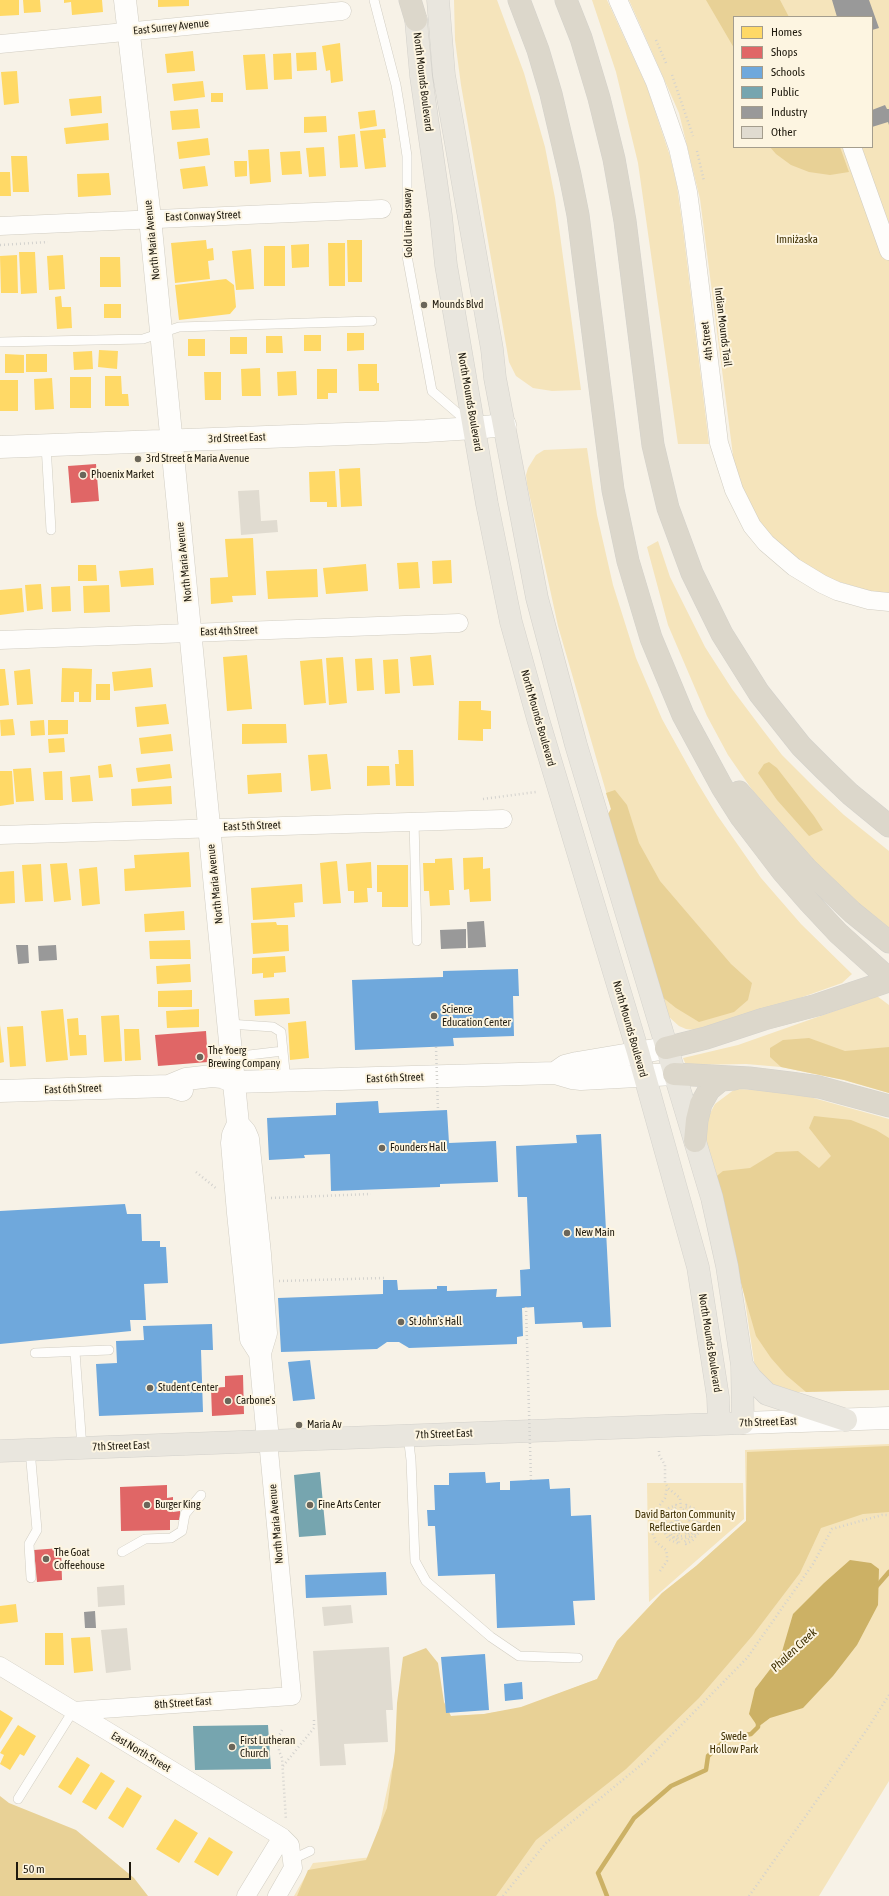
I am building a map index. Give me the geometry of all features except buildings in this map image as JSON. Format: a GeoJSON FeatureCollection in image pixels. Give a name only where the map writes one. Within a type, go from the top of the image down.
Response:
{"type":"FeatureCollection","features":[{"type":"Feature","properties":{"kind":"highway"},"geometry":{"type":"LineString","coordinates":[[519,0],[538,50],[551,94],[570,175],[578,215],[613,490],[628,561],[641,609],[659,659],[683,715],[701,750],[741,817],[783,872],[838,932],[889,980],[817,1005],[764,1019],[706,1038],[666,1048]]}},
{"type":"Feature","properties":{"kind":"highway"},"geometry":{"type":"LineString","coordinates":[[566,0],[581,38],[599,98],[614,159],[625,221],[653,445],[668,508],[689,566],[722,634],[759,693],[801,746],[850,794],[889,826]]}},
{"type":"Feature","properties":{"kind":"highway"},"geometry":{"type":"LineString","coordinates":[[701,750],[807,869],[852,912],[889,942]]}},
{"type":"Feature","properties":{"kind":"highway"},"geometry":{"type":"LineString","coordinates":[[674,1074],[749,1078],[819,1087],[889,1106]]}},
{"type":"Feature","properties":{"kind":"highway"},"geometry":{"type":"LineString","coordinates":[[695,1141],[697,1120],[701,1104],[709,1090],[721,1080],[749,1078]]}},
{"type":"Feature","properties":{"kind":"main road","name":"North Mounds Boulevard"},"geometry":{"type":"LineString","coordinates":[[438,0],[446,82],[492,349],[495,378],[537,598],[576,745],[712,1198],[727,1266],[742,1365],[743,1423]]}},
{"type":"Feature","properties":{"kind":"main road","name":"North Mounds Boulevard"},"geometry":{"type":"LineString","coordinates":[[414,7],[421,76],[441,216],[446,265],[474,428],[511,622],[546,748],[638,1052],[698,1267],[718,1397],[719,1424]]}},
{"type":"Feature","properties":{"kind":"main road"},"geometry":{"type":"LineString","coordinates":[[742,1365],[751,1378],[767,1394],[846,1420]]}},
{"type":"Feature","properties":{"kind":"main road","name":"7th Street East"},"geometry":{"type":"LineString","coordinates":[[0,1451],[743,1423]]}},
{"type":"Feature","properties":{"kind":"street","name":"North Maria Avenue"},"geometry":{"type":"LineString","coordinates":[[125,0],[150,218],[232,1057],[238,1124],[233,1135],[232,1143],[238,1213],[251,1339],[260,1353],[292,1696]]}},
{"type":"Feature","properties":{"kind":"street","name":"4th Street"},"geometry":{"type":"LineString","coordinates":[[618,0],[655,82],[678,148],[688,192],[719,443],[734,490],[752,526],[766,543],[794,567],[837,591],[869,600],[889,602]]}},
{"type":"Feature","properties":{"kind":"street","name":"East Surrey Avenue"},"geometry":{"type":"LineString","coordinates":[[0,44],[342,11]]}},
{"type":"Feature","properties":{"kind":"street"},"geometry":{"type":"LineString","coordinates":[[852,148],[889,251]]}},
{"type":"Feature","properties":{"kind":"street","name":"East Conway Street"},"geometry":{"type":"LineString","coordinates":[[0,226],[150,218],[382,209]]}},
{"type":"Feature","properties":{"kind":"street","name":"3rd Street East"},"geometry":{"type":"LineString","coordinates":[[0,447],[426,431],[505,425]]}},
{"type":"Feature","properties":{"kind":"street","name":"East 4th Street"},"geometry":{"type":"LineString","coordinates":[[0,640],[459,623]]}},
{"type":"Feature","properties":{"kind":"street","name":"East 5th Street"},"geometry":{"type":"LineString","coordinates":[[0,835],[503,819]]}},
{"type":"Feature","properties":{"kind":"street","name":"East 6th Street"},"geometry":{"type":"LineString","coordinates":[[555,1073],[572,1064],[666,1048]]}},
{"type":"Feature","properties":{"kind":"street","name":"East 6th Street"},"geometry":{"type":"LineString","coordinates":[[0,1091],[169,1086],[188,1091],[208,1092],[224,1089],[234,1082],[555,1073],[578,1079],[674,1074]]}},
{"type":"Feature","properties":{"kind":"street","name":"7th Street East"},"geometry":{"type":"LineString","coordinates":[[743,1423],[883,1418]]}},
{"type":"Feature","properties":{"kind":"street","name":"East North Street"},"geometry":{"type":"LineString","coordinates":[[0,1666],[73,1711],[283,1830]]}},
{"type":"Feature","properties":{"kind":"street","name":"8th Street East"},"geometry":{"type":"LineString","coordinates":[[73,1711],[292,1696]]}},
{"type":"Feature","properties":{"kind":"street"},"geometry":{"type":"LineString","coordinates":[[277,1896],[293,1868],[290,1845],[283,1830]]}},
{"type":"Feature","properties":{"kind":"street"},"geometry":{"type":"LineString","coordinates":[[246,1896],[283,1830]]}},
{"type":"Feature","properties":{"kind":"lane","name":"Gold Line Busway"},"geometry":{"type":"LineString","coordinates":[[374,0],[396,85],[407,156],[407,256],[432,391],[474,428]]}},
{"type":"Feature","properties":{"kind":"lane"},"geometry":{"type":"LineString","coordinates":[[0,342],[143,339],[179,327],[372,322]]}},
{"type":"Feature","properties":{"kind":"lane"},"geometry":{"type":"LineString","coordinates":[[46,445],[51,530]]}},
{"type":"Feature","properties":{"kind":"lane"},"geometry":{"type":"LineString","coordinates":[[414,821],[417,941]]}},
{"type":"Feature","properties":{"kind":"lane"},"geometry":{"type":"LineString","coordinates":[[228,1024],[273,1027],[281,1032],[286,1081]]}},
{"type":"Feature","properties":{"kind":"lane"},"geometry":{"type":"LineString","coordinates":[[232,1057],[283,1051]]}},
{"type":"Feature","properties":{"kind":"lane"},"geometry":{"type":"LineString","coordinates":[[35,1353],[109,1350]]}},
{"type":"Feature","properties":{"kind":"lane"},"geometry":{"type":"LineString","coordinates":[[76,1352],[82,1448]]}},
{"type":"Feature","properties":{"kind":"lane"},"geometry":{"type":"LineString","coordinates":[[408,1435],[412,1460],[415,1561],[426,1581],[491,1637],[519,1656],[578,1658]]}},
{"type":"Feature","properties":{"kind":"lane"},"geometry":{"type":"LineString","coordinates":[[30,1450],[37,1530],[29,1544],[31,1578]]}},
{"type":"Feature","properties":{"kind":"lane"},"geometry":{"type":"LineString","coordinates":[[122,1552],[145,1539],[171,1538],[182,1532],[185,1514],[201,1494]]}},
{"type":"Feature","properties":{"kind":"lane"},"geometry":{"type":"LineString","coordinates":[[18,1799],[73,1711]]}},
{"type":"Feature","properties":{"kind":"lane"},"geometry":{"type":"LineString","coordinates":[[293,1859],[310,1850]]}},
{"type":"Feature","properties":{"kind":"path"},"geometry":{"type":"LineString","coordinates":[[654,35],[667,64]]}},
{"type":"Feature","properties":{"kind":"path"},"geometry":{"type":"LineString","coordinates":[[670,71],[684,107],[694,139]]}},
{"type":"Feature","properties":{"kind":"path"},"geometry":{"type":"LineString","coordinates":[[695,145],[705,184]]}},
{"type":"Feature","properties":{"kind":"path"},"geometry":{"type":"LineString","coordinates":[[483,799],[536,792]]}},
{"type":"Feature","properties":{"kind":"path"},"geometry":{"type":"LineString","coordinates":[[436,1047],[438,1111]]}},
{"type":"Feature","properties":{"kind":"path"},"geometry":{"type":"LineString","coordinates":[[196,1172],[220,1191]]}},
{"type":"Feature","properties":{"kind":"path"},"geometry":{"type":"LineString","coordinates":[[265,1198],[365,1196],[371,1194]]}},
{"type":"Feature","properties":{"kind":"path"},"geometry":{"type":"LineString","coordinates":[[273,1281],[368,1277],[384,1278]]}},
{"type":"Feature","properties":{"kind":"path"},"geometry":{"type":"LineString","coordinates":[[526,1307],[531,1480]]}},
{"type":"Feature","properties":{"kind":"path"},"geometry":{"type":"LineString","coordinates":[[659,1451],[665,1464],[664,1477],[667,1486],[680,1498],[681,1509],[690,1512],[697,1522],[697,1516],[685,1507],[686,1505],[695,1509],[699,1516],[700,1531],[692,1541],[686,1544],[684,1542],[695,1535],[699,1528],[697,1526],[691,1536],[683,1539],[673,1537],[665,1527],[668,1535],[679,1542],[679,1544],[670,1540],[664,1534],[662,1519],[671,1507],[677,1506],[668,1514],[664,1522],[666,1522],[671,1514],[677,1511],[677,1513],[670,1519],[670,1529],[678,1536],[686,1536],[693,1530],[694,1521],[691,1516],[685,1513],[692,1524],[690,1529],[685,1534],[684,1532],[688,1528],[689,1521],[686,1519],[686,1527],[682,1529],[677,1527],[678,1520],[676,1519],[674,1526],[680,1532],[678,1534],[672,1529],[671,1524],[676,1516],[681,1515],[681,1524]]}},
{"type":"Feature","properties":{"kind":"path"},"geometry":{"type":"LineString","coordinates":[[660,1571],[665,1566],[668,1555],[666,1550],[656,1542],[652,1532],[652,1522],[654,1513],[664,1498],[667,1486]]}},
{"type":"Feature","properties":{"kind":"path"},"geometry":{"type":"LineString","coordinates":[[503,1896],[546,1843],[647,1760],[747,1658],[813,1564],[832,1529],[882,1515],[889,1515]]}},
{"type":"Feature","properties":{"kind":"path"},"geometry":{"type":"LineString","coordinates":[[749,1896],[889,1695]]}},
{"type":"Feature","properties":{"kind":"path"},"geometry":{"type":"LineString","coordinates":[[283,1766],[314,1728],[314,1718]]}},
{"type":"Feature","properties":{"kind":"path"},"geometry":{"type":"LineString","coordinates":[[282,1730],[279,1736],[279,1751],[283,1766],[287,1819],[283,1830]]}},
{"type":"Feature","properties":{"kind":"green space"},"geometry":{"type":"Polygon","coordinates":[[[454,0],[497,0],[524,73],[545,147],[555,198],[581,390],[552,391],[533,388],[516,376],[509,362],[461,85],[455,40],[454,0]]]}},
{"type":"Feature","properties":{"kind":"green space"},"geometry":{"type":"Polygon","coordinates":[[[592,0],[607,0],[647,87],[670,156],[677,186],[683,229],[709,444],[678,444],[638,163],[616,72],[592,0]]]}},
{"type":"Feature","properties":{"kind":"green space","name":"Imniżaska"},"geometry":{"type":"Polygon","coordinates":[[[629,0],[889,0],[889,593],[877,593],[823,577],[789,555],[759,524],[735,471],[700,199],[679,113],[629,0]]]}},
{"type":"Feature","properties":{"kind":"green space"},"geometry":{"type":"Polygon","coordinates":[[[587,448],[597,515],[613,585],[636,658],[662,719],[717,815],[761,878],[801,924],[852,974],[842,983],[766,1010],[694,1030],[679,1026],[669,1017],[608,814],[611,809],[558,626],[527,484],[526,475],[528,468],[536,455],[544,450],[587,448]]]}},
{"type":"Feature","properties":{"kind":"green space"},"geometry":{"type":"Polygon","coordinates":[[[658,541],[670,577],[705,647],[732,689],[782,755],[844,815],[889,851],[889,931],[860,907],[821,869],[755,794],[728,755],[707,716],[668,625],[647,547],[658,541]]]}},
{"type":"Feature","properties":{"kind":"green space"},"geometry":{"type":"Polygon","coordinates":[[[877,996],[889,1005],[889,1093],[844,1080],[781,1067],[746,1064],[686,1065],[683,1058],[738,1045],[877,996]]]}},
{"type":"Feature","properties":{"kind":"green space"},"geometry":{"type":"Polygon","coordinates":[[[735,1089],[767,1090],[799,1094],[889,1119],[889,1390],[794,1392],[775,1387],[755,1368],[744,1294],[705,1149],[707,1119],[715,1104],[735,1089]]]}},
{"type":"Feature","properties":{"kind":"green space","name":"Swede Hollow Park"},"geometry":{"type":"Polygon","coordinates":[[[889,1444],[889,1781],[819,1896],[294,1896],[313,1863],[373,1857],[391,1771],[419,1714],[450,1716],[484,1714],[521,1708],[597,1679],[617,1641],[662,1593],[696,1566],[746,1521],[745,1450],[889,1444]]]}},
{"type":"Feature","properties":{"kind":"green space","name":"David Barton Community Reflective Garden"},"geometry":{"type":"Polygon","coordinates":[[[647,1483],[743,1483],[744,1519],[649,1602],[647,1483]]]}},
{"type":"Feature","properties":{"kind":"shaded area"},"geometry":{"type":"Polygon","coordinates":[[[706,0],[780,0],[788,16],[733,16],[733,46],[706,0]]]}},
{"type":"Feature","properties":{"kind":"shaded area"},"geometry":{"type":"Polygon","coordinates":[[[771,148],[840,148],[849,172],[830,175],[809,172],[791,165],[776,154],[771,148]]]}},
{"type":"Feature","properties":{"kind":"shaded area"},"geometry":{"type":"Polygon","coordinates":[[[769,762],[777,768],[823,830],[809,836],[777,800],[758,773],[764,764],[769,762]]]}},
{"type":"Feature","properties":{"kind":"shaded area"},"geometry":{"type":"Polygon","coordinates":[[[615,790],[627,805],[639,843],[660,881],[731,964],[752,983],[748,1000],[734,1012],[699,1022],[676,1008],[661,996],[608,814],[611,809],[606,793],[615,790]]]}},
{"type":"Feature","properties":{"kind":"shaded area"},"geometry":{"type":"Polygon","coordinates":[[[809,1038],[845,1051],[889,1047],[889,1093],[844,1080],[781,1067],[770,1057],[770,1048],[783,1040],[809,1038]]]}},
{"type":"Feature","properties":{"kind":"shaded area"},"geometry":{"type":"Polygon","coordinates":[[[814,1116],[851,1120],[876,1130],[889,1138],[889,1390],[806,1392],[786,1375],[771,1358],[756,1336],[744,1294],[713,1179],[723,1171],[750,1168],[776,1152],[798,1151],[819,1168],[831,1156],[809,1128],[814,1116]]]}},
{"type":"Feature","properties":{"kind":"shaded area"},"geometry":{"type":"Polygon","coordinates":[[[889,1446],[889,1512],[863,1514],[821,1528],[800,1573],[753,1635],[699,1698],[626,1769],[536,1840],[496,1896],[297,1896],[308,1870],[366,1860],[387,1808],[395,1751],[397,1703],[403,1657],[426,1648],[438,1663],[444,1702],[451,1716],[484,1714],[521,1707],[597,1679],[617,1641],[662,1593],[696,1566],[746,1521],[747,1452],[889,1446]]]}},
{"type":"Feature","properties":{"kind":"shaded area"},"geometry":{"type":"Polygon","coordinates":[[[0,1796],[9,1803],[76,1830],[134,1878],[148,1896],[0,1896],[0,1796]]]}},
{"type":"Feature","properties":{"kind":"water"},"geometry":{"type":"Polygon","coordinates":[[[850,1560],[871,1563],[879,1569],[878,1605],[857,1645],[833,1676],[803,1708],[770,1718],[758,1727],[749,1714],[755,1689],[781,1655],[793,1614],[850,1560]]]}},
{"type":"Feature","properties":{"kind":"waterway","name":"Phalen Creek"},"geometry":{"type":"LineString","coordinates":[[876,1587],[889,1572]]}},
{"type":"Feature","properties":{"kind":"waterway","name":"Phalen Creek"},"geometry":{"type":"LineString","coordinates":[[607,1896],[598,1873],[634,1818],[671,1786],[706,1770],[708,1756],[728,1738],[751,1734],[758,1727],[758,1722]]}},
{"type":"Feature","properties":{"kind":"place","name":"Mounds Blvd"},"geometry":{"type":"Point","coordinates":[424,305]}},
{"type":"Feature","properties":{"kind":"place","name":"3rd Street & Maria Avenue"},"geometry":{"type":"Point","coordinates":[138,459]}},
{"type":"Feature","properties":{"kind":"place","name":"Phoenix Market"},"geometry":{"type":"Point","coordinates":[83,475]}},
{"type":"Feature","properties":{"kind":"place","name":"Science Education Center"},"geometry":{"type":"Point","coordinates":[434,1016]}},
{"type":"Feature","properties":{"kind":"place","name":"The Yoerg Brewing Company"},"geometry":{"type":"Point","coordinates":[200,1057]}},
{"type":"Feature","properties":{"kind":"place","name":"Founders Hall"},"geometry":{"type":"Point","coordinates":[382,1148]}},
{"type":"Feature","properties":{"kind":"place","name":"New Main"},"geometry":{"type":"Point","coordinates":[567,1233]}},
{"type":"Feature","properties":{"kind":"place","name":"St John's Hall"},"geometry":{"type":"Point","coordinates":[401,1322]}},
{"type":"Feature","properties":{"kind":"place","name":"Student Center"},"geometry":{"type":"Point","coordinates":[150,1388]}},
{"type":"Feature","properties":{"kind":"place","name":"Carbone's"},"geometry":{"type":"Point","coordinates":[228,1401]}},
{"type":"Feature","properties":{"kind":"place","name":"Maria Av"},"geometry":{"type":"Point","coordinates":[299,1425]}},
{"type":"Feature","properties":{"kind":"place","name":"Burger King"},"geometry":{"type":"Point","coordinates":[147,1505]}},
{"type":"Feature","properties":{"kind":"place","name":"Fine Arts Center"},"geometry":{"type":"Point","coordinates":[310,1505]}},
{"type":"Feature","properties":{"kind":"place","name":"The Goat Coffeehouse"},"geometry":{"type":"Point","coordinates":[46,1559]}},
{"type":"Feature","properties":{"kind":"place","name":"First Lutheran Church"},"geometry":{"type":"Point","coordinates":[232,1747]}}]}
